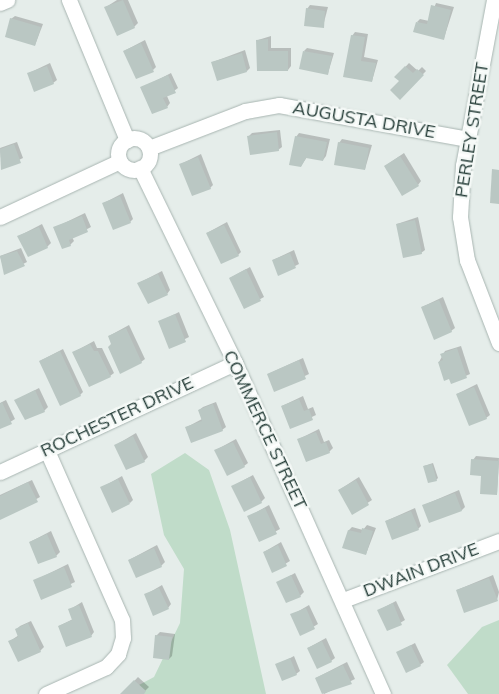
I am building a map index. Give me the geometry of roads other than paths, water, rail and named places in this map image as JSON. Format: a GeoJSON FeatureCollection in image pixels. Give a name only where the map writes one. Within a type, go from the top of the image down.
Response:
{"type":"FeatureCollection","features":[{"type":"Feature","properties":{"kind":"street"},"geometry":{"type":"LineString","coordinates":[[0,3],[7,0]]}},
{"type":"Feature","properties":{"kind":"street"},"geometry":{"type":"LineString","coordinates":[[69,0],[127,140]]}},
{"type":"Feature","properties":{"kind":"street","name":"PERLEY STREET"},"geometry":{"type":"LineString","coordinates":[[494,0],[460,191],[463,243],[499,343]]}},
{"type":"Feature","properties":{"kind":"street","name":"AUGUSTA DRIVE"},"geometry":{"type":"LineString","coordinates":[[149,148],[245,111],[280,105],[468,138]]}},
{"type":"Feature","properties":{"kind":"street"},"geometry":{"type":"LineString","coordinates":[[127,140],[142,140],[149,148],[148,161],[140,168],[127,168],[120,161],[120,147],[127,140]]}},
{"type":"Feature","properties":{"kind":"street"},"geometry":{"type":"LineString","coordinates":[[0,217],[120,161]]}},
{"type":"Feature","properties":{"kind":"street","name":"COMMERCE STREET"},"geometry":{"type":"LineString","coordinates":[[140,168],[235,362],[343,600],[383,694]]}},
{"type":"Feature","properties":{"kind":"street","name":"ROCHESTER DRIVE"},"geometry":{"type":"LineString","coordinates":[[0,472],[235,362]]}},
{"type":"Feature","properties":{"kind":"street"},"geometry":{"type":"LineString","coordinates":[[46,694],[106,667],[118,654],[123,638],[122,620],[47,451]]}},
{"type":"Feature","properties":{"kind":"street","name":"DWAIN DRIVE"},"geometry":{"type":"LineString","coordinates":[[343,600],[499,541]]}}]}
